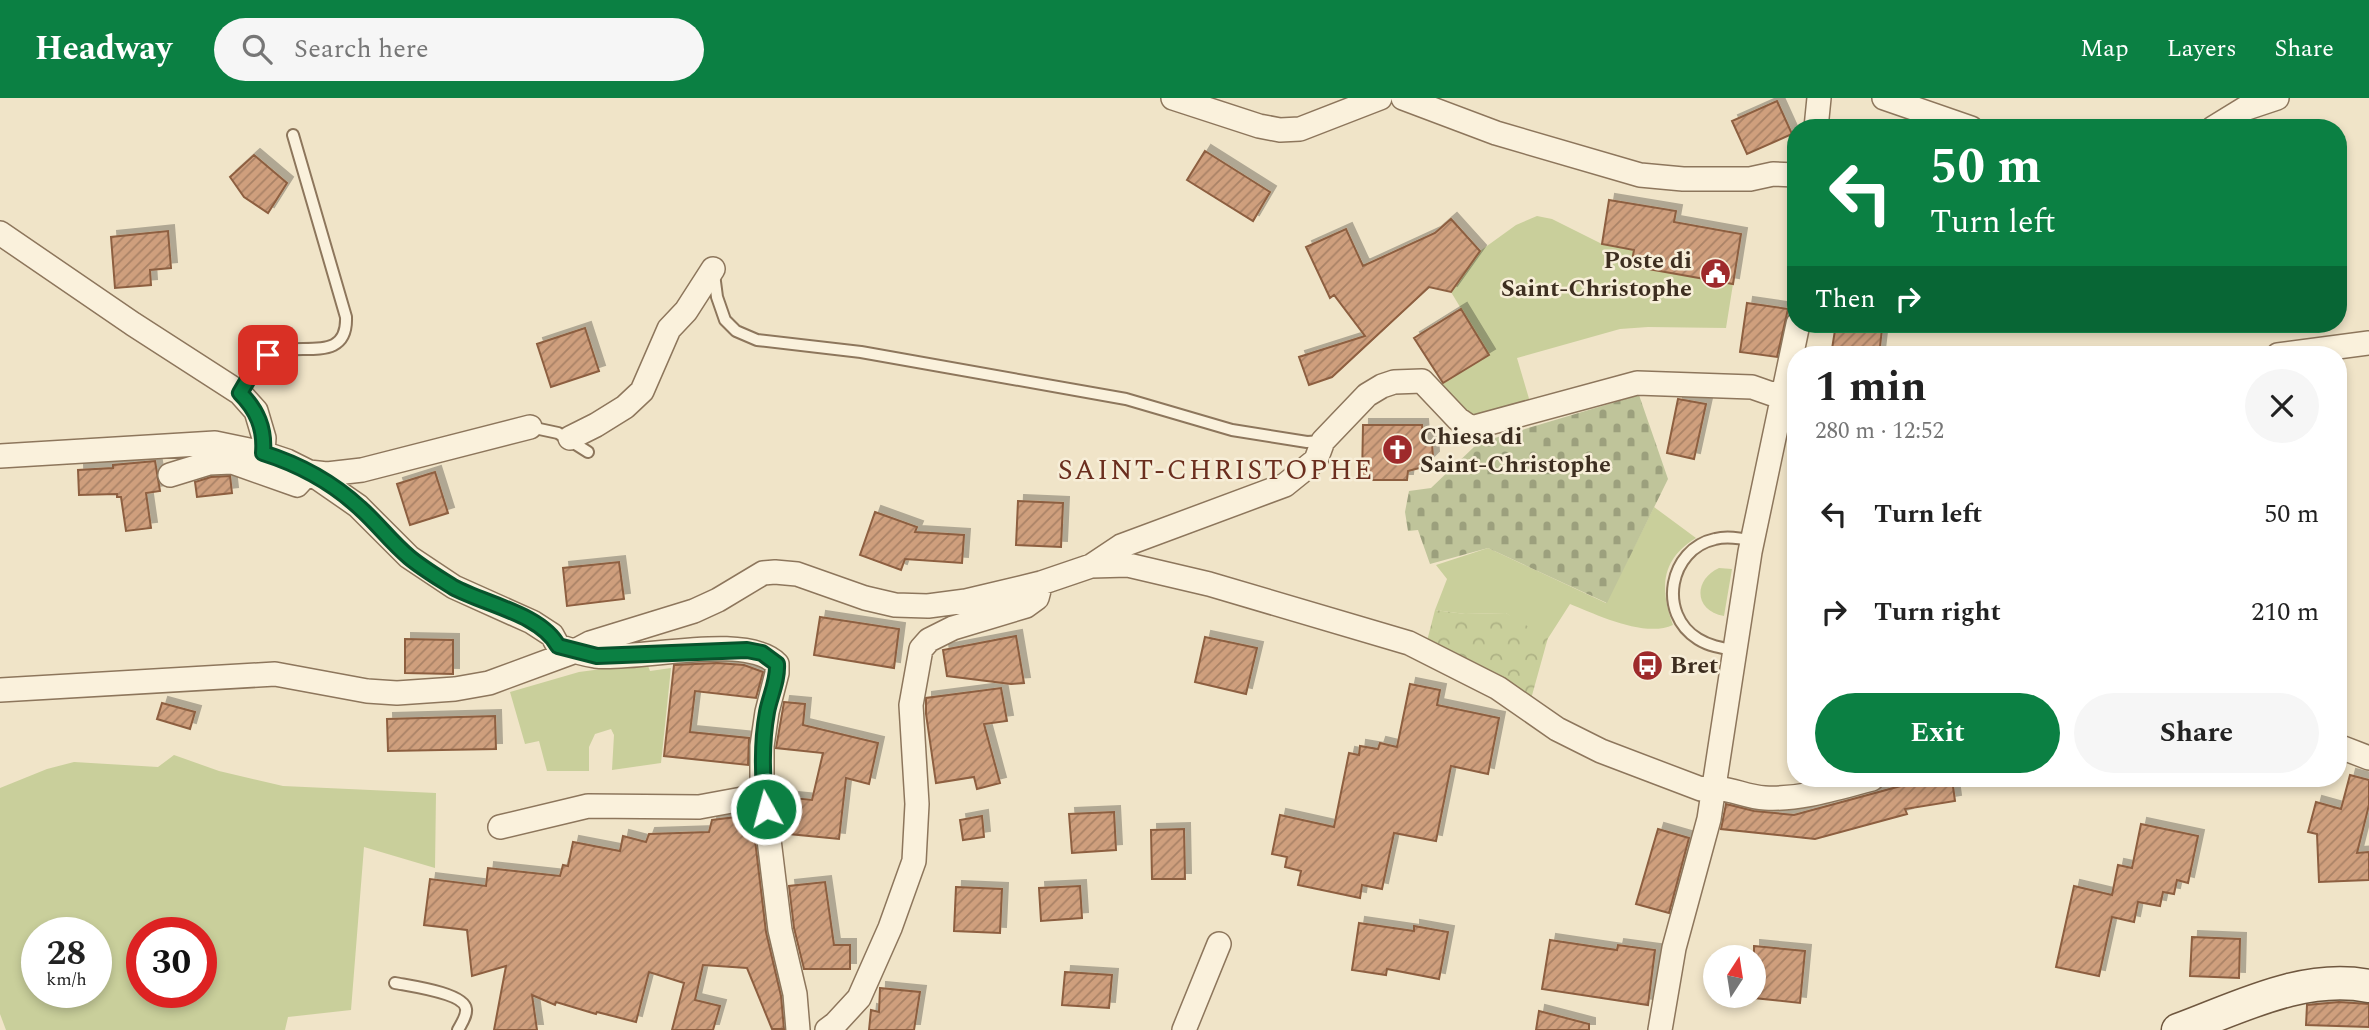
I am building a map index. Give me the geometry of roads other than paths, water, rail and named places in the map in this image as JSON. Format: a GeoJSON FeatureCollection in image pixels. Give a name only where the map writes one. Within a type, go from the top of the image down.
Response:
{"type":"FeatureCollection","features":[{"type":"Feature","properties":{"kind":"street"},"geometry":{"type":"LineString","coordinates":[[1173,98],[1211,104],[1259,126],[1290,130],[1300,129],[1380,98]]}},
{"type":"Feature","properties":{"kind":"street"},"geometry":{"type":"LineString","coordinates":[[1403,98],[1496,133],[1640,175],[1683,179],[1750,179],[1773,174],[1787,175]]}},
{"type":"Feature","properties":{"kind":"street"},"geometry":{"type":"LineString","coordinates":[[1817,119],[1819,98]]}},
{"type":"Feature","properties":{"kind":"street"},"geometry":{"type":"LineString","coordinates":[[1884,98],[1945,119]]}},
{"type":"Feature","properties":{"kind":"street"},"geometry":{"type":"LineString","coordinates":[[2228,119],[2244,109],[2277,98]]}},
{"type":"Feature","properties":{"kind":"street"},"geometry":{"type":"LineString","coordinates":[[0,233],[240,393],[256,411],[264,438],[263,453]]}},
{"type":"Feature","properties":{"kind":"street"},"geometry":{"type":"LineString","coordinates":[[570,438],[615,413],[642,391],[670,329],[686,311],[713,269]]}},
{"type":"Feature","properties":{"kind":"street"},"geometry":{"type":"LineString","coordinates":[[2346,346],[2369,343]]}},
{"type":"Feature","properties":{"kind":"street"},"geometry":{"type":"LineString","coordinates":[[0,690],[275,674],[367,691],[397,693],[454,689],[489,683],[573,652],[590,643],[694,611],[763,573],[797,574],[865,598],[895,605],[928,606],[965,601],[1041,583],[1091,566],[1121,546],[1285,485],[1316,460],[1323,441],[1367,395],[1394,382],[1422,381],[1458,419],[1471,428],[1637,383],[1752,387],[1772,394],[1787,389]]}},
{"type":"Feature","properties":{"kind":"street"},"geometry":{"type":"LineString","coordinates":[[1660,1030],[1674,948],[1702,849],[1752,541],[1787,400]]}},
{"type":"Feature","properties":{"kind":"street"},"geometry":{"type":"LineString","coordinates":[[309,472],[327,474],[362,470],[530,426]]}},
{"type":"Feature","properties":{"kind":"street"},"geometry":{"type":"LineString","coordinates":[[0,456],[215,443],[263,453],[309,472],[358,506],[409,557],[454,587],[532,622],[552,635],[558,646],[597,656],[747,650],[771,658],[777,664],[777,673],[762,746],[762,782],[778,918],[795,995],[798,1030]]}},
{"type":"Feature","properties":{"kind":"street"},"geometry":{"type":"LineString","coordinates":[[170,475],[209,463],[232,462],[297,485],[309,472]]}},
{"type":"Feature","properties":{"kind":"street"},"geometry":{"type":"LineString","coordinates":[[1091,566],[1128,565],[1209,584],[1409,643],[1498,688],[1557,729],[1601,751],[1701,789],[1713,786],[1762,799],[1794,798],[1839,787]]}},
{"type":"Feature","properties":{"kind":"street"},"geometry":{"type":"LineString","coordinates":[[827,1030],[859,998],[890,928],[914,861],[917,804],[911,705],[921,649],[929,640],[953,628],[1026,606],[1037,598],[1041,583]]}},
{"type":"Feature","properties":{"kind":"street"},"geometry":{"type":"LineString","coordinates":[[2347,749],[2369,758]]}},
{"type":"Feature","properties":{"kind":"street"},"geometry":{"type":"LineString","coordinates":[[500,827],[588,806],[699,807],[765,795]]}},
{"type":"Feature","properties":{"kind":"street"},"geometry":{"type":"LineString","coordinates":[[1184,1030],[1219,944]]}},
{"type":"Feature","properties":{"kind":"street"},"geometry":{"type":"LineString","coordinates":[[2178,1030],[2231,1021],[2301,986],[2338,982],[2369,986]]}},
{"type":"Feature","properties":{"kind":"lane"},"geometry":{"type":"LineString","coordinates":[[240,393],[257,364],[268,355],[279,350],[326,349],[340,341],[346,330],[346,317],[293,135]]}},
{"type":"Feature","properties":{"kind":"lane"},"geometry":{"type":"LineString","coordinates":[[713,269],[717,297],[725,320],[736,331],[757,341],[861,352],[1126,399],[1232,430],[1307,442],[1323,441]]}},
{"type":"Feature","properties":{"kind":"lane"},"geometry":{"type":"LineString","coordinates":[[530,426],[570,438],[588,452]]}},
{"type":"Feature","properties":{"kind":"lane"},"geometry":{"type":"LineString","coordinates":[[1734,650],[1698,639],[1684,627],[1675,611],[1672,592],[1679,566],[1698,545],[1715,539],[1734,537],[1752,541]]}},
{"type":"Feature","properties":{"kind":"lane"},"geometry":{"type":"LineString","coordinates":[[395,983],[445,994],[462,1002],[467,1013],[458,1030]]}},
{"type":"Feature","properties":{"kind":"place","name":"Poste di Saint-Christophe"},"geometry":{"type":"Point","coordinates":[1715,274]}},
{"type":"Feature","properties":{"kind":"place","name":"Chiesa di Saint-Christophe"},"geometry":{"type":"Point","coordinates":[1397,450]}},
{"type":"Feature","properties":{"kind":"place","name":"Bret"},"geometry":{"type":"Point","coordinates":[1647,665]}},
{"type":"Feature","properties":{"kind":"district","name":"SAINT-CHRISTOPHE"},"geometry":{"type":"Point","coordinates":[1216,469]}}]}
